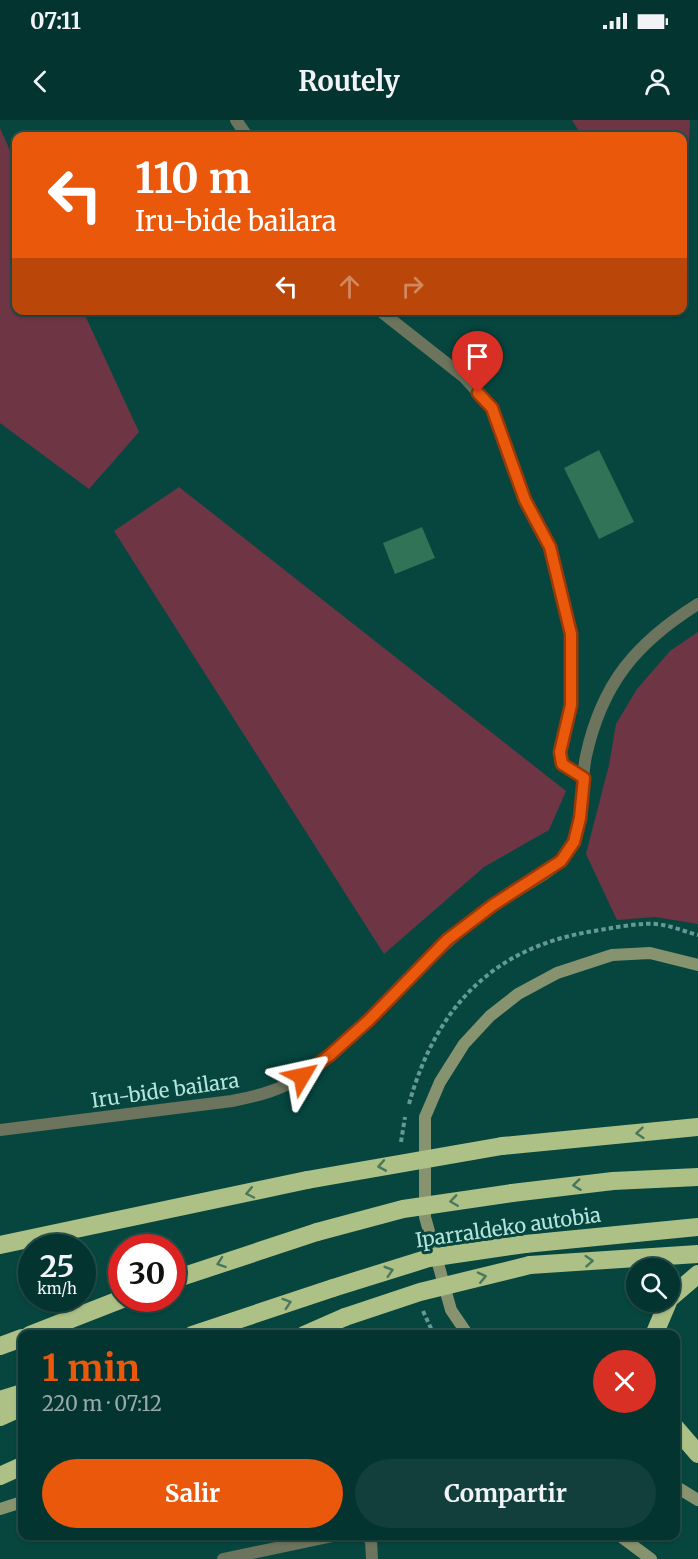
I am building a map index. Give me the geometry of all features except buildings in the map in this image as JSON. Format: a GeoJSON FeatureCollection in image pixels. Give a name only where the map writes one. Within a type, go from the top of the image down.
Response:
{"type":"FeatureCollection","features":[{"type":"Feature","properties":{"kind":"highway"},"geometry":{"type":"LineString","coordinates":[[0,1245],[307,1180],[502,1146],[698,1127]]}},
{"type":"Feature","properties":{"kind":"highway","name":"Iparraldeko autobia"},"geometry":{"type":"LineString","coordinates":[[186,1275],[317,1232],[404,1209],[613,1181],[698,1178]]}},
{"type":"Feature","properties":{"kind":"highway","name":"Iparraldeko autobia"},"geometry":{"type":"LineString","coordinates":[[207,1330],[429,1258],[525,1244],[698,1227]]}},
{"type":"Feature","properties":{"kind":"highway"},"geometry":{"type":"LineString","coordinates":[[315,1330],[345,1317],[420,1292],[530,1265],[698,1254]]}},
{"type":"Feature","properties":{"kind":"highway"},"geometry":{"type":"LineString","coordinates":[[680,1290],[698,1274]]}},
{"type":"Feature","properties":{"kind":"highway"},"geometry":{"type":"LineString","coordinates":[[42,1330],[108,1304]]}},
{"type":"Feature","properties":{"kind":"highway"},"geometry":{"type":"LineString","coordinates":[[656,1330],[663,1312]]}},
{"type":"Feature","properties":{"kind":"highway"},"geometry":{"type":"LineString","coordinates":[[0,1346],[18,1339]]}},
{"type":"Feature","properties":{"kind":"highway"},"geometry":{"type":"LineString","coordinates":[[0,1400],[18,1394]]}},
{"type":"Feature","properties":{"kind":"highway"},"geometry":{"type":"LineString","coordinates":[[0,1417],[18,1409]]}},
{"type":"Feature","properties":{"kind":"highway"},"geometry":{"type":"LineString","coordinates":[[680,1433],[698,1454]]}},
{"type":"Feature","properties":{"kind":"highway"},"geometry":{"type":"LineString","coordinates":[[0,1476],[18,1468]]}},
{"type":"Feature","properties":{"kind":"main road"},"geometry":{"type":"LineString","coordinates":[[465,1330],[451,1310],[425,1217],[425,1117],[440,1082],[465,1044],[490,1016],[518,994],[556,973],[612,955],[650,953],[698,965]]}},
{"type":"Feature","properties":{"kind":"main road"},"geometry":{"type":"LineString","coordinates":[[680,1489],[693,1497],[698,1510]]}},
{"type":"Feature","properties":{"kind":"main road"},"geometry":{"type":"LineString","coordinates":[[0,1509],[18,1503]]}},
{"type":"Feature","properties":{"kind":"main road"},"geometry":{"type":"LineString","coordinates":[[625,1540],[651,1559]]}},
{"type":"Feature","properties":{"kind":"street"},"geometry":{"type":"LineString","coordinates":[[385,315],[464,377],[492,408],[525,500],[550,547],[571,634],[571,705],[560,752],[562,764],[584,778]]}},
{"type":"Feature","properties":{"kind":"street","name":"Iru-bide bailara"},"geometry":{"type":"LineString","coordinates":[[0,1130],[232,1101],[269,1094],[302,1076],[330,1055],[369,1020],[447,940],[493,905],[561,861],[574,842],[580,818],[586,757],[611,688],[637,650],[668,623],[698,604]]}},
{"type":"Feature","properties":{"kind":"street"},"geometry":{"type":"LineString","coordinates":[[223,1559],[314,1540]]}},
{"type":"Feature","properties":{"kind":"street"},"geometry":{"type":"LineString","coordinates":[[371,1540],[372,1559]]}},
{"type":"Feature","properties":{"kind":"path"},"geometry":{"type":"LineString","coordinates":[[610,928],[660,924],[698,935]]}},
{"type":"Feature","properties":{"kind":"shaded area"},"geometry":{"type":"Polygon","coordinates":[[[572,120],[690,120],[688,165],[687,132],[580,132],[572,120]]]}},
{"type":"Feature","properties":{"kind":"shaded area"},"geometry":{"type":"Polygon","coordinates":[[[0,128],[12,155],[12,315],[85,315],[139,432],[89,489],[0,423],[0,128]]]}},
{"type":"Feature","properties":{"kind":"shaded area"},"geometry":{"type":"Polygon","coordinates":[[[179,487],[566,791],[549,830],[484,867],[384,954],[114,531],[179,487]]]}},
{"type":"Feature","properties":{"kind":"shaded area"},"geometry":{"type":"Polygon","coordinates":[[[698,632],[698,924],[655,917],[617,920],[586,854],[609,765],[616,724],[637,689],[670,651],[698,632]]]}},
{"type":"Feature","properties":{"kind":"route"},"geometry":{"type":"LineString","coordinates":[[302,1076],[330,1055],[369,1020],[447,940],[493,905],[561,861],[574,842],[580,818],[584,778],[571,772],[562,764],[560,752],[571,705],[571,634],[550,547],[525,500],[492,408],[478,393]]}}]}
